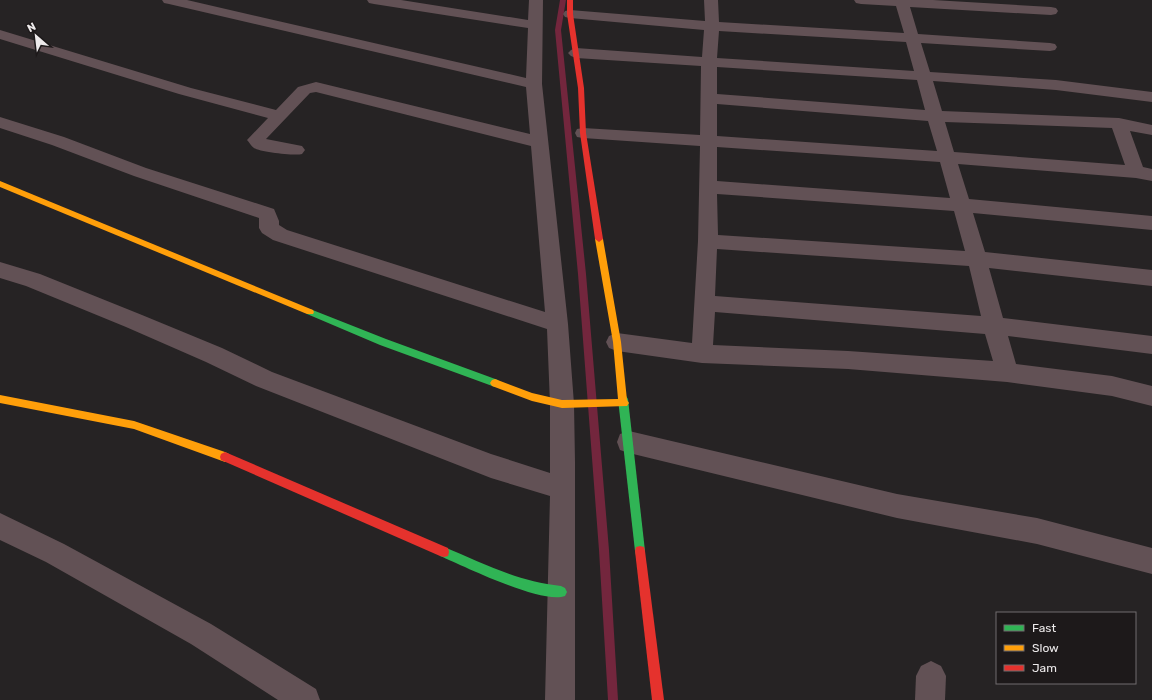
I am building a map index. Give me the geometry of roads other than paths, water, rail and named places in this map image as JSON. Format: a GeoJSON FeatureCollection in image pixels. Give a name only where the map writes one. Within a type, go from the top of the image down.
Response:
{"type":"FeatureCollection","features":[{"type":"Feature","properties":{"kind":"street"},"geometry":{"type":"LineString","coordinates":[[169,0],[534,84]]}},
{"type":"Feature","properties":{"kind":"street"},"geometry":{"type":"LineString","coordinates":[[374,0],[536,25]]}},
{"type":"Feature","properties":{"kind":"street"},"geometry":{"type":"LineString","coordinates":[[536,0],[534,84],[557,324],[569,404],[562,488],[560,700]]}},
{"type":"Feature","properties":{"kind":"street"},"geometry":{"type":"LineString","coordinates":[[702,354],[708,241],[709,62],[712,26],[711,0]]}},
{"type":"Feature","properties":{"kind":"street"},"geometry":{"type":"LineString","coordinates":[[861,0],[901,1],[1051,11]]}},
{"type":"Feature","properties":{"kind":"street"},"geometry":{"type":"LineString","coordinates":[[901,1],[962,205],[1007,372]]}},
{"type":"Feature","properties":{"kind":"street"},"geometry":{"type":"LineString","coordinates":[[658,700],[639,546],[629,442],[617,342],[583,133],[580,88],[570,7],[712,26],[1050,47]]}},
{"type":"Feature","properties":{"kind":"street"},"geometry":{"type":"LineString","coordinates":[[0,34],[185,91],[279,116]]}},
{"type":"Feature","properties":{"kind":"street"},"geometry":{"type":"LineString","coordinates":[[576,53],[1056,85],[1152,97]]}},
{"type":"Feature","properties":{"kind":"street"},"geometry":{"type":"LineString","coordinates":[[296,150],[260,144],[256,140],[304,90],[316,87],[539,142]]}},
{"type":"Feature","properties":{"kind":"street"},"geometry":{"type":"LineString","coordinates":[[709,98],[935,116],[1119,123],[1152,130]]}},
{"type":"Feature","properties":{"kind":"street"},"geometry":{"type":"LineString","coordinates":[[0,122],[58,141],[140,172],[267,214],[270,221],[269,228],[280,235],[557,324]]}},
{"type":"Feature","properties":{"kind":"street"},"geometry":{"type":"LineString","coordinates":[[1119,123],[1144,173]]}},
{"type":"Feature","properties":{"kind":"street"},"geometry":{"type":"LineString","coordinates":[[583,133],[709,140],[1144,173]]}},
{"type":"Feature","properties":{"kind":"street"},"geometry":{"type":"LineString","coordinates":[[0,184],[383,342],[532,397],[569,404],[624,403]]}},
{"type":"Feature","properties":{"kind":"street"},"geometry":{"type":"LineString","coordinates":[[708,187],[962,205],[1152,223]]}},
{"type":"Feature","properties":{"kind":"street"},"geometry":{"type":"LineString","coordinates":[[708,241],[977,259],[1152,278]]}},
{"type":"Feature","properties":{"kind":"street"},"geometry":{"type":"LineString","coordinates":[[0,270],[33,280],[134,321],[214,355],[264,379],[491,466],[562,488]]}},
{"type":"Feature","properties":{"kind":"street"},"geometry":{"type":"LineString","coordinates":[[704,303],[994,326],[1152,345]]}},
{"type":"Feature","properties":{"kind":"street"},"geometry":{"type":"LineString","coordinates":[[617,342],[702,354],[848,360],[1007,372],[1112,386],[1152,396]]}},
{"type":"Feature","properties":{"kind":"street"},"geometry":{"type":"LineString","coordinates":[[0,399],[85,414],[134,425],[149,430],[232,459],[501,577],[543,591],[561,592]]}},
{"type":"Feature","properties":{"kind":"street"},"geometry":{"type":"LineString","coordinates":[[629,442],[897,506],[1037,531],[1152,561]]}},
{"type":"Feature","properties":{"kind":"street"},"geometry":{"type":"LineString","coordinates":[[0,526],[55,554],[201,634],[304,700]]}},
{"type":"Feature","properties":{"kind":"waterway"},"geometry":{"type":"LineString","coordinates":[[563,0],[558,30],[582,274],[604,550],[613,700]]}}]}
